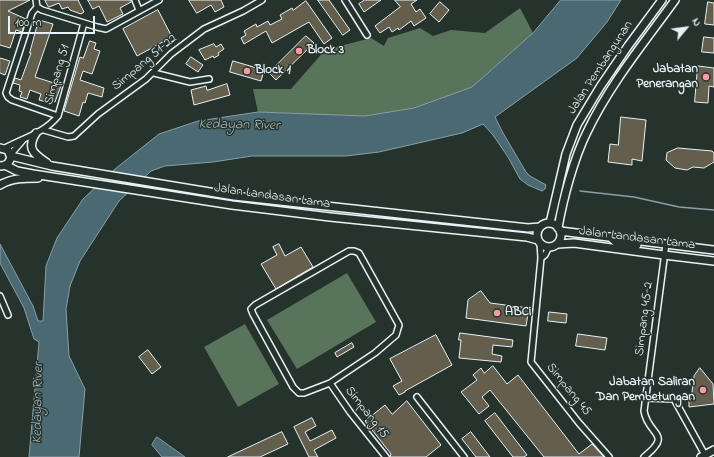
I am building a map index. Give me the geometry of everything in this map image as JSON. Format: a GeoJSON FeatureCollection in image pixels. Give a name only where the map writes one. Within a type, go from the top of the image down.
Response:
{"type":"FeatureCollection","features":[{"type":"Feature","properties":{"kind":"main road","name":"Jalan Pembangunan"},"geometry":{"type":"LineString","coordinates":[[550,223],[566,154],[577,125],[600,87],[662,0]]}},
{"type":"Feature","properties":{"kind":"main road","name":"Jalan Pembangunan"},"geometry":{"type":"LineString","coordinates":[[559,229],[560,214],[577,158],[587,132],[609,93],[638,49],[657,26],[675,0]]}},
{"type":"Feature","properties":{"kind":"main road"},"geometry":{"type":"LineString","coordinates":[[36,134],[32,139],[32,150],[36,156],[52,166]]}},
{"type":"Feature","properties":{"kind":"main road"},"geometry":{"type":"LineString","coordinates":[[0,173],[3,166],[10,161],[7,152]]}},
{"type":"Feature","properties":{"kind":"main road","name":"Jalan Landasan Lama"},"geometry":{"type":"LineString","coordinates":[[7,152],[52,166],[234,196],[512,226],[540,227]]}},
{"type":"Feature","properties":{"kind":"main road","name":"Jalan Landasan Lama"},"geometry":{"type":"LineString","coordinates":[[3,166],[17,171],[52,177],[232,204],[330,217],[527,237],[539,241]]}},
{"type":"Feature","properties":{"kind":"main road"},"geometry":{"type":"LineString","coordinates":[[0,185],[20,178],[52,177]]}},
{"type":"Feature","properties":{"kind":"main road"},"geometry":{"type":"LineString","coordinates":[[550,223],[559,229],[561,237],[558,244],[549,247],[539,241],[537,233],[540,227],[550,223]]}},
{"type":"Feature","properties":{"kind":"main road","name":"Jalan Landasan Lama"},"geometry":{"type":"LineString","coordinates":[[559,229],[714,250]]}},
{"type":"Feature","properties":{"kind":"main road"},"geometry":{"type":"LineString","coordinates":[[610,237],[617,243],[658,248],[664,256]]}},
{"type":"Feature","properties":{"kind":"main road","name":"Jalan Landasan Lama"},"geometry":{"type":"LineString","coordinates":[[558,244],[574,243],[664,256],[714,261]]}},
{"type":"Feature","properties":{"kind":"main road"},"geometry":{"type":"LineString","coordinates":[[703,456],[714,450]]}},
{"type":"Feature","properties":{"kind":"street"},"geometry":{"type":"LineString","coordinates":[[36,0],[37,7]]}},
{"type":"Feature","properties":{"kind":"street"},"geometry":{"type":"LineString","coordinates":[[135,0],[139,10]]}},
{"type":"Feature","properties":{"kind":"street"},"geometry":{"type":"LineString","coordinates":[[37,7],[97,28],[106,29],[159,0]]}},
{"type":"Feature","properties":{"kind":"street","name":"Simpang 51-22"},"geometry":{"type":"LineString","coordinates":[[44,130],[68,137],[74,136],[98,114],[154,73],[171,54],[204,29],[243,11],[262,0]]}},
{"type":"Feature","properties":{"kind":"street"},"geometry":{"type":"LineString","coordinates":[[345,0],[367,35]]}},
{"type":"Feature","properties":{"kind":"street"},"geometry":{"type":"LineString","coordinates":[[37,7],[32,12],[6,93],[12,100],[58,116]]}},
{"type":"Feature","properties":{"kind":"street","name":"Simpang 51"},"geometry":{"type":"LineString","coordinates":[[7,152],[24,140],[44,130],[58,116],[84,23]]}},
{"type":"Feature","properties":{"kind":"street"},"geometry":{"type":"LineString","coordinates":[[154,73],[190,82],[209,79]]}},
{"type":"Feature","properties":{"kind":"street","name":"Simpang 45"},"geometry":{"type":"LineString","coordinates":[[539,241],[541,258],[531,362],[579,423],[609,457]]}},
{"type":"Feature","properties":{"kind":"street","name":"Simpang 45-2"},"geometry":{"type":"LineString","coordinates":[[644,457],[657,446],[658,440],[658,436],[645,418],[644,411],[666,244]]}},
{"type":"Feature","properties":{"kind":"street"},"geometry":{"type":"LineString","coordinates":[[541,258],[545,255],[549,247]]}},
{"type":"Feature","properties":{"kind":"street"},"geometry":{"type":"LineString","coordinates":[[354,250],[359,253],[399,325],[396,335],[375,352],[330,383],[304,393],[299,393],[293,387],[253,314],[252,309],[255,305],[349,251],[354,250]]}},
{"type":"Feature","properties":{"kind":"street"},"geometry":{"type":"LineString","coordinates":[[0,296],[8,315]]}},
{"type":"Feature","properties":{"kind":"street","name":"Simpang 15"},"geometry":{"type":"LineString","coordinates":[[330,383],[350,412],[386,457]]}},
{"type":"Feature","properties":{"kind":"street"},"geometry":{"type":"LineString","coordinates":[[417,397],[464,457]]}},
{"type":"Feature","properties":{"kind":"street"},"geometry":{"type":"LineString","coordinates":[[646,398],[674,399],[703,456]]}},
{"type":"Feature","properties":{"kind":"green space"},"geometry":{"type":"Polygon","coordinates":[[[520,8],[533,33],[472,87],[414,108],[365,116],[258,112],[253,89],[291,89],[325,50],[371,38],[384,46],[388,38],[420,28],[433,36],[451,30],[485,33],[520,8]]]}},
{"type":"Feature","properties":{"kind":"green space"},"geometry":{"type":"Polygon","coordinates":[[[347,273],[376,322],[297,369],[267,320],[347,273]]]}},
{"type":"Feature","properties":{"kind":"green space"},"geometry":{"type":"Polygon","coordinates":[[[245,324],[279,384],[238,407],[204,347],[245,324]]]}},
{"type":"Feature","properties":{"kind":"water","name":"Kedayan River"},"geometry":{"type":"Polygon","coordinates":[[[561,0],[621,0],[607,22],[577,58],[495,117],[526,172],[546,185],[545,189],[542,191],[528,185],[520,179],[508,157],[493,135],[483,124],[462,133],[379,152],[346,156],[252,156],[213,162],[165,166],[151,171],[119,201],[80,261],[70,286],[66,309],[69,356],[85,389],[79,457],[29,457],[39,342],[34,339],[24,308],[0,263],[0,244],[33,306],[38,321],[43,321],[46,266],[57,238],[83,199],[115,169],[159,134],[198,121],[258,112],[365,116],[414,108],[472,87],[533,33],[561,0]]]}},
{"type":"Feature","properties":{"kind":"water"},"geometry":{"type":"Polygon","coordinates":[[[157,437],[185,457],[162,457],[152,445],[157,437]]]}},
{"type":"Feature","properties":{"kind":"building"},"geometry":{"type":"Polygon","coordinates":[[[0,0],[30,0],[8,11],[26,19],[22,32],[16,30],[10,48],[0,45],[0,0]]]}},
{"type":"Feature","properties":{"kind":"building"},"geometry":{"type":"Polygon","coordinates":[[[45,0],[78,0],[84,12],[81,14],[70,10],[68,7],[62,9],[59,3],[49,7],[45,0]]]}},
{"type":"Feature","properties":{"kind":"building"},"geometry":{"type":"Polygon","coordinates":[[[88,0],[131,0],[131,2],[120,8],[123,14],[107,22],[99,6],[93,9],[88,0]]]}},
{"type":"Feature","properties":{"kind":"building"},"geometry":{"type":"Polygon","coordinates":[[[189,0],[221,0],[224,7],[215,12],[211,5],[197,13],[189,0]]]}},
{"type":"Feature","properties":{"kind":"building"},"geometry":{"type":"Polygon","coordinates":[[[318,0],[329,0],[350,30],[343,35],[318,0]]]}},
{"type":"Feature","properties":{"kind":"building"},"geometry":{"type":"Polygon","coordinates":[[[365,0],[381,0],[364,12],[359,4],[365,0]]]}},
{"type":"Feature","properties":{"kind":"building"},"geometry":{"type":"Polygon","coordinates":[[[395,0],[417,0],[411,4],[416,12],[420,9],[426,18],[414,26],[411,21],[399,30],[398,28],[392,32],[389,27],[380,33],[375,26],[400,7],[395,0]]]}},
{"type":"Feature","properties":{"kind":"building"},"geometry":{"type":"Polygon","coordinates":[[[306,1],[332,38],[324,44],[309,22],[272,43],[266,31],[244,44],[241,38],[246,35],[244,31],[256,24],[257,27],[268,21],[270,25],[282,19],[280,15],[292,8],[293,10],[306,1]]]}},
{"type":"Feature","properties":{"kind":"building"},"geometry":{"type":"Polygon","coordinates":[[[440,2],[449,10],[439,22],[430,14],[440,2]]]}},
{"type":"Feature","properties":{"kind":"building"},"geometry":{"type":"Polygon","coordinates":[[[708,2],[714,3],[714,25],[705,24],[708,2]]]}},
{"type":"Feature","properties":{"kind":"building"},"geometry":{"type":"Polygon","coordinates":[[[158,10],[172,37],[137,56],[123,29],[158,10]]]}},
{"type":"Feature","properties":{"kind":"building"},"geometry":{"type":"Polygon","coordinates":[[[39,20],[53,24],[35,77],[54,83],[54,81],[62,83],[55,102],[47,99],[46,102],[39,100],[41,94],[30,90],[27,99],[20,97],[22,92],[19,91],[20,85],[13,83],[15,78],[21,80],[31,53],[39,20]]]}},
{"type":"Feature","properties":{"kind":"building","name":"Block 3"},"geometry":{"type":"Polygon","coordinates":[[[306,36],[314,43],[276,80],[269,73],[306,36]]]}},
{"type":"Feature","properties":{"kind":"building"},"geometry":{"type":"Polygon","coordinates":[[[704,37],[714,38],[714,53],[702,52],[704,37]]]}},
{"type":"Feature","properties":{"kind":"building"},"geometry":{"type":"Polygon","coordinates":[[[90,41],[96,43],[94,49],[100,51],[92,74],[83,71],[80,80],[104,88],[102,97],[88,93],[85,103],[83,102],[79,116],[64,111],[80,57],[83,58],[90,41]]]}},
{"type":"Feature","properties":{"kind":"building"},"geometry":{"type":"Polygon","coordinates":[[[214,44],[216,47],[221,44],[224,49],[214,58],[213,56],[205,60],[199,50],[214,44]]]}},
{"type":"Feature","properties":{"kind":"building"},"geometry":{"type":"Polygon","coordinates":[[[191,57],[203,65],[198,72],[186,64],[191,57]]]}},
{"type":"Feature","properties":{"kind":"building"},"geometry":{"type":"Polygon","coordinates":[[[0,58],[10,61],[5,75],[0,73],[0,58]]]}},
{"type":"Feature","properties":{"kind":"building","name":"Block 1"},"geometry":{"type":"Polygon","coordinates":[[[233,61],[264,70],[261,81],[230,72],[233,61]]]}},
{"type":"Feature","properties":{"kind":"building","name":"Jabatan Penerangan"},"geometry":{"type":"Polygon","coordinates":[[[698,66],[714,68],[714,87],[709,86],[708,103],[695,102],[698,66]]]}},
{"type":"Feature","properties":{"kind":"building"},"geometry":{"type":"Polygon","coordinates":[[[227,84],[230,95],[194,105],[191,90],[206,86],[207,90],[227,84]]]}},
{"type":"Feature","properties":{"kind":"building"},"geometry":{"type":"Polygon","coordinates":[[[621,117],[646,120],[642,161],[632,159],[632,165],[608,162],[610,144],[618,145],[621,117]]]}},
{"type":"Feature","properties":{"kind":"building"},"geometry":{"type":"Polygon","coordinates":[[[678,148],[712,151],[714,153],[714,162],[704,168],[693,167],[687,170],[675,168],[666,160],[667,153],[678,148]]]}},
{"type":"Feature","properties":{"kind":"building"},"geometry":{"type":"Polygon","coordinates":[[[279,244],[285,256],[301,247],[313,267],[276,289],[261,264],[277,255],[273,247],[279,244]]]}},
{"type":"Feature","properties":{"kind":"building","name":"ABCi"},"geometry":{"type":"Polygon","coordinates":[[[481,291],[490,303],[529,308],[526,326],[466,318],[468,300],[481,291]]]}},
{"type":"Feature","properties":{"kind":"building"},"geometry":{"type":"Polygon","coordinates":[[[549,312],[567,314],[566,323],[548,321],[549,312]]]}},
{"type":"Feature","properties":{"kind":"building"},"geometry":{"type":"Polygon","coordinates":[[[460,333],[513,340],[512,347],[493,345],[492,354],[502,356],[501,362],[459,358],[461,340],[459,340],[460,333]]]}},
{"type":"Feature","properties":{"kind":"building"},"geometry":{"type":"Polygon","coordinates":[[[578,334],[607,338],[605,350],[576,346],[578,334]]]}},
{"type":"Feature","properties":{"kind":"building"},"geometry":{"type":"Polygon","coordinates":[[[436,335],[452,365],[399,395],[393,386],[402,381],[390,359],[436,335]]]}},
{"type":"Feature","properties":{"kind":"building"},"geometry":{"type":"Polygon","coordinates":[[[352,343],[354,347],[337,357],[335,353],[352,343]]]}},
{"type":"Feature","properties":{"kind":"building"},"geometry":{"type":"Polygon","coordinates":[[[148,350],[161,367],[152,374],[139,357],[148,350]]]}},
{"type":"Feature","properties":{"kind":"building"},"geometry":{"type":"Polygon","coordinates":[[[493,366],[507,384],[518,375],[579,454],[592,444],[604,457],[544,457],[490,390],[482,397],[489,406],[479,414],[461,392],[477,380],[473,375],[481,368],[484,373],[493,366]]]}},
{"type":"Feature","properties":{"kind":"building","name":"Jabatan Saliran Dan Pembetungan"},"geometry":{"type":"Polygon","coordinates":[[[700,368],[713,384],[714,404],[689,407],[689,399],[694,398],[692,392],[694,376],[700,368]]]}},
{"type":"Feature","properties":{"kind":"building"},"geometry":{"type":"Polygon","coordinates":[[[407,401],[441,445],[426,457],[390,457],[391,454],[365,421],[385,405],[392,414],[407,401]]]}},
{"type":"Feature","properties":{"kind":"building"},"geometry":{"type":"Polygon","coordinates":[[[495,413],[527,455],[524,457],[513,457],[485,421],[495,413]]]}},
{"type":"Feature","properties":{"kind":"building"},"geometry":{"type":"Polygon","coordinates":[[[312,418],[316,426],[305,432],[310,441],[332,430],[336,438],[314,450],[318,457],[309,457],[294,427],[312,418]]]}},
{"type":"Feature","properties":{"kind":"building"},"geometry":{"type":"Polygon","coordinates":[[[282,432],[288,444],[260,457],[228,457],[282,432]]]}},
{"type":"Feature","properties":{"kind":"building"},"geometry":{"type":"Polygon","coordinates":[[[471,432],[490,457],[476,457],[462,439],[471,432]]]}},
{"type":"Feature","properties":{"kind":"waterway"},"geometry":{"type":"LineString","coordinates":[[580,191],[634,197],[679,207],[714,210]]}},
{"type":"Feature","properties":{"kind":"place","name":"Block 3"},"geometry":{"type":"Point","coordinates":[299,51]}},
{"type":"Feature","properties":{"kind":"place","name":"Block 1"},"geometry":{"type":"Point","coordinates":[247,71]}},
{"type":"Feature","properties":{"kind":"place","name":"Jabatan Penerangan"},"geometry":{"type":"Point","coordinates":[706,77]}},
{"type":"Feature","properties":{"kind":"place","name":"ABCi"},"geometry":{"type":"Point","coordinates":[497,313]}},
{"type":"Feature","properties":{"kind":"place","name":"Jabatan Saliran Dan Pembetungan"},"geometry":{"type":"Point","coordinates":[703,390]}}]}
